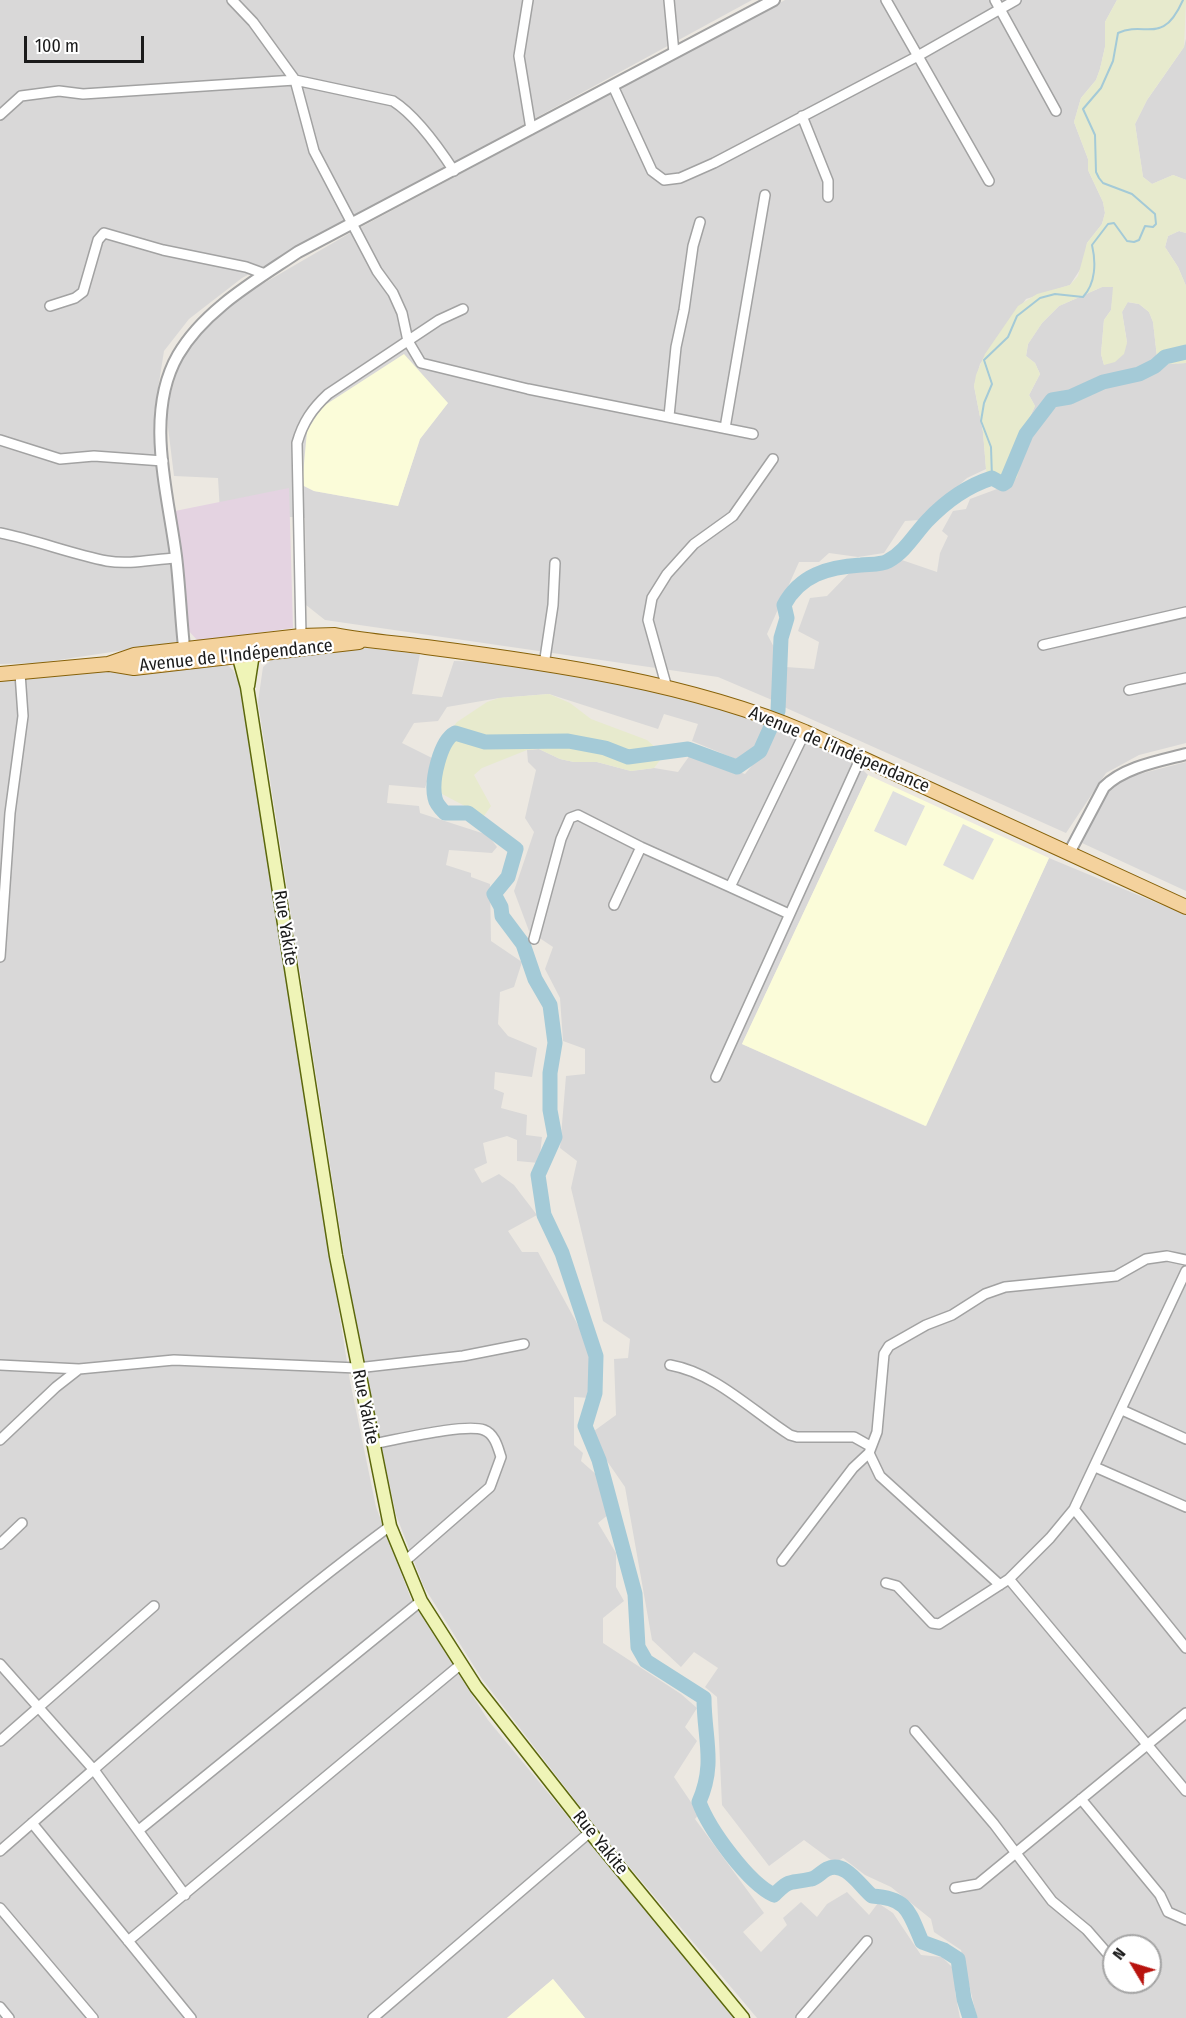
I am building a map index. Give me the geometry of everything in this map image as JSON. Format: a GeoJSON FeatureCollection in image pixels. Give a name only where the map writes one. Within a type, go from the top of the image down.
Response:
{"type":"FeatureCollection","features":[{"type":"Feature","properties":{"kind":"main road","name":"Avenue de l'Indépendance"},"geometry":{"type":"LineString","coordinates":[[255,648],[301,636],[335,635],[544,665],[667,688],[780,721],[1186,907]]}},
{"type":"Feature","properties":{"kind":"main road","name":"Avenue de l'Indépendance"},"geometry":{"type":"LineString","coordinates":[[0,674],[108,664],[134,668],[185,656],[236,650],[337,646],[365,641]]}},
{"type":"Feature","properties":{"kind":"main road","name":"Rue Yakite"},"geometry":{"type":"LineString","coordinates":[[248,687],[255,648]]}},
{"type":"Feature","properties":{"kind":"main road","name":"Rue Yakite"},"geometry":{"type":"LineString","coordinates":[[236,650],[248,687],[336,1256],[390,1526],[421,1600],[460,1665],[590,1832],[743,2018]]}},
{"type":"Feature","properties":{"kind":"street"},"geometry":{"type":"LineString","coordinates":[[232,0],[252,22],[295,80],[314,151],[376,272],[393,293],[402,313],[408,341],[418,360],[426,366],[528,389],[753,434]]}},
{"type":"Feature","properties":{"kind":"street"},"geometry":{"type":"LineString","coordinates":[[528,0],[519,56],[531,129]]}},
{"type":"Feature","properties":{"kind":"street"},"geometry":{"type":"LineString","coordinates":[[669,0],[674,53]]}},
{"type":"Feature","properties":{"kind":"street"},"geometry":{"type":"LineString","coordinates":[[185,656],[176,558],[163,461],[161,407],[167,378],[178,355],[210,316],[297,252],[774,0]]}},
{"type":"Feature","properties":{"kind":"street"},"geometry":{"type":"LineString","coordinates":[[886,0],[916,57],[989,181]]}},
{"type":"Feature","properties":{"kind":"street"},"geometry":{"type":"LineString","coordinates":[[613,86],[652,171],[664,180],[680,178],[714,163],[916,57],[998,4],[1016,0]]}},
{"type":"Feature","properties":{"kind":"street"},"geometry":{"type":"LineString","coordinates":[[998,4],[1056,111]]}},
{"type":"Feature","properties":{"kind":"street"},"geometry":{"type":"LineString","coordinates":[[0,115],[21,96],[48,92],[83,94],[184,90],[295,80],[393,101],[403,108],[433,140],[454,171]]}},
{"type":"Feature","properties":{"kind":"street"},"geometry":{"type":"LineString","coordinates":[[802,116],[828,181],[828,197]]}},
{"type":"Feature","properties":{"kind":"street"},"geometry":{"type":"LineString","coordinates":[[725,428],[765,195]]}},
{"type":"Feature","properties":{"kind":"street"},"geometry":{"type":"LineString","coordinates":[[669,416],[675,347],[684,310],[693,246],[700,222]]}},
{"type":"Feature","properties":{"kind":"street"},"geometry":{"type":"LineString","coordinates":[[50,306],[75,298],[83,292],[98,240],[104,233],[163,250],[236,264],[265,274]]}},
{"type":"Feature","properties":{"kind":"street"},"geometry":{"type":"LineString","coordinates":[[301,636],[297,443],[302,425],[312,408],[328,394],[439,320],[464,309]]}},
{"type":"Feature","properties":{"kind":"street"},"geometry":{"type":"LineString","coordinates":[[0,440],[60,459],[94,456],[163,461]]}},
{"type":"Feature","properties":{"kind":"street"},"geometry":{"type":"LineString","coordinates":[[667,688],[648,620],[652,598],[667,574],[694,544],[733,516],[773,459]]}},
{"type":"Feature","properties":{"kind":"street"},"geometry":{"type":"LineString","coordinates":[[0,533],[37,540],[108,561],[134,562],[176,558]]}},
{"type":"Feature","properties":{"kind":"street"},"geometry":{"type":"LineString","coordinates":[[544,665],[553,605],[555,563]]}},
{"type":"Feature","properties":{"kind":"street"},"geometry":{"type":"LineString","coordinates":[[1043,645],[1186,612]]}},
{"type":"Feature","properties":{"kind":"street"},"geometry":{"type":"LineString","coordinates":[[0,957],[10,813],[23,716],[20,673]]}},
{"type":"Feature","properties":{"kind":"street"},"geometry":{"type":"LineString","coordinates":[[1129,690],[1186,678]]}},
{"type":"Feature","properties":{"kind":"street"},"geometry":{"type":"LineString","coordinates":[[730,887],[805,732]]}},
{"type":"Feature","properties":{"kind":"street"},"geometry":{"type":"LineString","coordinates":[[1069,853],[1104,787],[1112,779],[1186,754]]}},
{"type":"Feature","properties":{"kind":"street"},"geometry":{"type":"LineString","coordinates":[[716,1077],[861,757]]}},
{"type":"Feature","properties":{"kind":"street"},"geometry":{"type":"LineString","coordinates":[[534,939],[561,839],[570,818],[578,815],[641,848],[789,914]]}},
{"type":"Feature","properties":{"kind":"street"},"geometry":{"type":"LineString","coordinates":[[614,905],[641,848]]}},
{"type":"Feature","properties":{"kind":"street"},"geometry":{"type":"LineString","coordinates":[[782,1561],[869,1450],[877,1432],[882,1362],[889,1346],[933,1321],[952,1315],[985,1294],[1005,1287],[1116,1276],[1146,1260],[1167,1256],[1186,1260]]}},
{"type":"Feature","properties":{"kind":"street"},"geometry":{"type":"LineString","coordinates":[[886,1583],[897,1586],[932,1623],[939,1624],[1009,1579],[1050,1538],[1074,1509],[1186,1271]]}},
{"type":"Feature","properties":{"kind":"street"},"geometry":{"type":"LineString","coordinates":[[0,1365],[79,1369],[174,1360],[357,1368],[463,1356],[524,1344]]}},
{"type":"Feature","properties":{"kind":"street"},"geometry":{"type":"LineString","coordinates":[[670,1365],[688,1369],[718,1384],[789,1435],[854,1437],[869,1450],[880,1476],[1000,1585]]}},
{"type":"Feature","properties":{"kind":"street"},"geometry":{"type":"LineString","coordinates":[[0,1440],[79,1369]]}},
{"type":"Feature","properties":{"kind":"street"},"geometry":{"type":"LineString","coordinates":[[1122,1410],[1186,1439]]}},
{"type":"Feature","properties":{"kind":"street"},"geometry":{"type":"LineString","coordinates":[[372,1444],[454,1430],[483,1429],[490,1434],[501,1457],[490,1487],[404,1562]]}},
{"type":"Feature","properties":{"kind":"street"},"geometry":{"type":"LineString","coordinates":[[1095,1467],[1186,1507]]}},
{"type":"Feature","properties":{"kind":"street"},"geometry":{"type":"LineString","coordinates":[[1074,1509],[1186,1648]]}},
{"type":"Feature","properties":{"kind":"street"},"geometry":{"type":"LineString","coordinates":[[0,1544],[22,1523]]}},
{"type":"Feature","properties":{"kind":"street"},"geometry":{"type":"LineString","coordinates":[[0,1851],[185,1690],[325,1575],[390,1526]]}},
{"type":"Feature","properties":{"kind":"street"},"geometry":{"type":"LineString","coordinates":[[1009,1579],[1186,1791]]}},
{"type":"Feature","properties":{"kind":"street"},"geometry":{"type":"LineString","coordinates":[[139,1830],[421,1600]]}},
{"type":"Feature","properties":{"kind":"street"},"geometry":{"type":"LineString","coordinates":[[0,1741],[154,1606]]}},
{"type":"Feature","properties":{"kind":"street"},"geometry":{"type":"LineString","coordinates":[[0,1664],[94,1770],[185,1895]]}},
{"type":"Feature","properties":{"kind":"street"},"geometry":{"type":"LineString","coordinates":[[128,1941],[460,1665]]}},
{"type":"Feature","properties":{"kind":"street"},"geometry":{"type":"LineString","coordinates":[[955,1888],[978,1884],[1186,1713]]}},
{"type":"Feature","properties":{"kind":"street"},"geometry":{"type":"LineString","coordinates":[[915,1731],[1016,1853],[1052,1901],[1087,1930],[1102,1947]]}},
{"type":"Feature","properties":{"kind":"street"},"geometry":{"type":"LineString","coordinates":[[1081,1799],[1160,1895],[1168,1912],[1186,1920]]}},
{"type":"Feature","properties":{"kind":"street"},"geometry":{"type":"LineString","coordinates":[[32,1823],[191,2018]]}},
{"type":"Feature","properties":{"kind":"street"},"geometry":{"type":"LineString","coordinates":[[374,2018],[590,1832]]}},
{"type":"Feature","properties":{"kind":"street"},"geometry":{"type":"LineString","coordinates":[[0,1908],[93,2018]]}},
{"type":"Feature","properties":{"kind":"street"},"geometry":{"type":"LineString","coordinates":[[801,2018],[867,1941]]}},
{"type":"Feature","properties":{"kind":"street"},"geometry":{"type":"LineString","coordinates":[[0,2007],[9,2018]]}},
{"type":"Feature","properties":{"kind":"shaded area"},"geometry":{"type":"Polygon","coordinates":[[[0,0],[752,0],[242,278],[189,319],[164,351],[154,414],[179,642],[38,663],[0,664],[0,0]]]}},
{"type":"Feature","properties":{"kind":"shaded area"},"geometry":{"type":"Polygon","coordinates":[[[785,0],[1117,0],[1105,22],[1105,47],[1100,69],[1096,80],[1081,98],[1074,122],[1088,159],[1088,170],[1103,202],[1105,213],[1102,224],[1087,243],[1083,265],[1070,285],[1026,299],[980,364],[974,386],[983,432],[986,469],[967,478],[919,520],[905,521],[884,553],[858,557],[829,553],[819,562],[799,562],[767,634],[776,651],[772,700],[718,677],[325,620],[306,605],[305,518],[220,512],[218,478],[174,476],[166,411],[179,364],[201,330],[235,300],[350,233],[785,0]],[[448,403],[302,485],[314,491],[398,506],[420,439],[448,403]]]}},
{"type":"Feature","properties":{"kind":"shaded area"},"geometry":{"type":"Polygon","coordinates":[[[1117,0],[1186,0],[1184,47],[1147,100],[1135,124],[1143,177],[1152,184],[1173,175],[1186,180],[1186,233],[1179,231],[1168,236],[1165,247],[1178,267],[1186,286],[1186,363],[1166,364],[1157,357],[1153,322],[1149,312],[1139,304],[1128,302],[1122,312],[1127,343],[1124,354],[1115,362],[1104,365],[1101,354],[1104,320],[1111,310],[1113,287],[1102,287],[1059,306],[1042,323],[1028,344],[1026,356],[1035,363],[1040,374],[1029,395],[1035,406],[1025,427],[1026,443],[1017,477],[1009,488],[997,489],[988,481],[983,432],[974,386],[976,375],[985,354],[1018,306],[1037,294],[1070,285],[1078,276],[1087,243],[1102,224],[1105,213],[1103,202],[1088,170],[1088,159],[1074,122],[1081,98],[1096,80],[1100,69],[1105,47],[1105,22],[1117,0]]]}},
{"type":"Feature","properties":{"kind":"shaded area"},"geometry":{"type":"Polygon","coordinates":[[[1186,39],[1186,180],[1173,175],[1152,184],[1143,177],[1135,124],[1147,100],[1184,47],[1186,39]]]}},
{"type":"Feature","properties":{"kind":"shaded area"},"geometry":{"type":"Polygon","coordinates":[[[1179,231],[1186,233],[1186,286],[1178,267],[1165,247],[1168,236],[1179,231]]]}},
{"type":"Feature","properties":{"kind":"shaded area"},"geometry":{"type":"Polygon","coordinates":[[[1102,287],[1114,287],[1111,310],[1104,320],[1101,354],[1104,365],[1127,342],[1122,312],[1127,302],[1139,304],[1149,312],[1153,322],[1157,357],[1166,364],[1186,363],[1186,743],[1139,755],[1106,773],[1066,833],[784,707],[786,667],[814,669],[819,642],[798,631],[810,598],[827,596],[854,568],[878,567],[896,558],[937,572],[940,553],[948,536],[942,531],[953,511],[966,509],[970,499],[1009,487],[1026,443],[1025,427],[1035,406],[1029,395],[1040,374],[1035,363],[1026,356],[1028,344],[1042,323],[1059,306],[1102,287]]]}},
{"type":"Feature","properties":{"kind":"shaded area"},"geometry":{"type":"Polygon","coordinates":[[[404,354],[448,403],[420,439],[398,506],[314,491],[302,485],[307,431],[322,407],[404,354]]]}},
{"type":"Feature","properties":{"kind":"shaded area"},"geometry":{"type":"Polygon","coordinates":[[[289,488],[293,628],[198,641],[187,629],[175,511],[289,488]]]}},
{"type":"Feature","properties":{"kind":"shaded area"},"geometry":{"type":"Polygon","coordinates":[[[358,647],[420,654],[412,694],[442,697],[454,661],[501,662],[692,698],[770,723],[759,747],[738,760],[692,741],[698,724],[664,714],[658,729],[549,694],[499,698],[447,707],[438,721],[414,723],[402,743],[434,759],[425,788],[389,785],[387,803],[419,806],[420,813],[488,835],[497,847],[492,853],[449,850],[446,865],[471,873],[471,877],[490,884],[491,941],[522,962],[514,987],[500,992],[498,1024],[508,1036],[537,1048],[532,1077],[495,1072],[494,1089],[504,1093],[501,1108],[527,1115],[526,1135],[542,1137],[539,1163],[517,1161],[517,1140],[507,1136],[483,1143],[487,1163],[474,1169],[482,1183],[499,1174],[514,1185],[537,1215],[508,1231],[522,1252],[538,1252],[591,1349],[590,1398],[574,1397],[574,1445],[583,1453],[581,1461],[598,1476],[609,1514],[598,1523],[616,1553],[616,1587],[624,1601],[603,1618],[603,1643],[681,1694],[697,1708],[685,1727],[697,1741],[674,1777],[699,1814],[695,1819],[764,1913],[743,1932],[761,1952],[787,1925],[783,1918],[801,1902],[817,1917],[827,1904],[847,1892],[869,1915],[878,1903],[893,1913],[921,1955],[942,1957],[957,1972],[958,1982],[955,1992],[960,2018],[757,2018],[595,1826],[482,1679],[424,1587],[396,1515],[353,1313],[258,702],[263,667],[274,658],[358,647]]]}},
{"type":"Feature","properties":{"kind":"shaded area"},"geometry":{"type":"Polygon","coordinates":[[[223,661],[233,670],[239,683],[350,1381],[376,1507],[411,1599],[488,1720],[734,2018],[585,2018],[553,1979],[507,2018],[0,2018],[0,681],[223,661]]]}},
{"type":"Feature","properties":{"kind":"shaded area"},"geometry":{"type":"Polygon","coordinates":[[[549,694],[570,703],[591,719],[647,740],[656,748],[661,759],[654,768],[631,771],[597,762],[574,762],[560,759],[539,749],[527,750],[482,768],[474,775],[491,806],[484,816],[442,794],[434,778],[436,755],[442,741],[457,722],[487,702],[499,698],[549,694]]]}},
{"type":"Feature","properties":{"kind":"shaded area"},"geometry":{"type":"Polygon","coordinates":[[[777,726],[855,762],[868,775],[742,1044],[925,1126],[1049,858],[1186,915],[1186,2018],[977,2018],[961,1950],[934,1932],[931,1919],[891,1887],[865,1875],[843,1858],[835,1863],[804,1840],[769,1866],[722,1805],[717,1697],[705,1687],[718,1668],[694,1652],[681,1667],[652,1640],[625,1487],[598,1448],[594,1431],[616,1415],[614,1359],[628,1358],[630,1339],[603,1321],[571,1188],[577,1161],[560,1148],[566,1076],[585,1074],[585,1049],[563,1041],[560,998],[545,969],[553,947],[529,931],[514,891],[534,832],[525,818],[536,770],[528,762],[527,750],[539,749],[560,759],[574,762],[597,762],[631,771],[654,768],[678,772],[690,755],[745,774],[765,750],[777,726]]]}},
{"type":"Feature","properties":{"kind":"shaded area"},"geometry":{"type":"Polygon","coordinates":[[[1186,762],[1186,891],[1082,843],[1102,798],[1120,779],[1186,762]]]}},
{"type":"Feature","properties":{"kind":"shaded area"},"geometry":{"type":"Polygon","coordinates":[[[868,775],[1049,858],[926,1126],[742,1044],[868,775]]]}},
{"type":"Feature","properties":{"kind":"shaded area"},"geometry":{"type":"Polygon","coordinates":[[[893,791],[925,806],[906,846],[874,831],[893,791]]]}},
{"type":"Feature","properties":{"kind":"shaded area"},"geometry":{"type":"Polygon","coordinates":[[[963,824],[994,839],[973,880],[943,865],[963,824]]]}},
{"type":"Feature","properties":{"kind":"shaded area"},"geometry":{"type":"Polygon","coordinates":[[[553,1979],[585,2018],[507,2018],[553,1979]]]}},
{"type":"Feature","properties":{"kind":"waterway"},"geometry":{"type":"LineString","coordinates":[[992,478],[991,447],[981,421],[984,403],[992,384],[984,360],[1008,337],[1017,316],[1040,298],[1055,294],[1083,297],[1093,279],[1092,245],[1108,224],[1114,223],[1127,241],[1134,242],[1139,240],[1145,226],[1153,227],[1156,224],[1155,214],[1132,194],[1103,183],[1099,178],[1096,172],[1095,135],[1083,109],[1101,88],[1113,61],[1118,33],[1128,30],[1161,28],[1168,23],[1183,0]]}},
{"type":"Feature","properties":{"kind":"waterway"},"geometry":{"type":"LineString","coordinates":[[970,2018],[964,1999],[958,1959],[944,1950],[922,1942],[910,1915],[900,1904],[884,1897],[872,1896],[852,1875],[834,1867],[813,1878],[787,1884],[774,1895],[753,1879],[730,1854],[711,1826],[699,1802],[708,1763],[704,1698],[646,1661],[638,1647],[635,1594],[599,1460],[585,1426],[595,1393],[596,1356],[562,1253],[544,1215],[538,1175],[555,1137],[550,1110],[550,1073],[555,1043],[550,1005],[535,979],[523,944],[502,916],[501,907],[494,894],[508,877],[516,849],[468,813],[445,813],[436,800],[434,782],[441,753],[445,744],[455,733],[485,742],[568,741],[605,748],[628,757],[688,749],[737,767],[760,751],[778,711],[781,638],[787,618],[784,605],[798,586],[816,574],[826,571],[888,561],[904,548],[934,514],[957,495],[992,478],[1003,484],[1006,482],[1026,434],[1052,400],[1070,397],[1103,382],[1139,374],[1155,366],[1165,357],[1186,352]]}}]}
